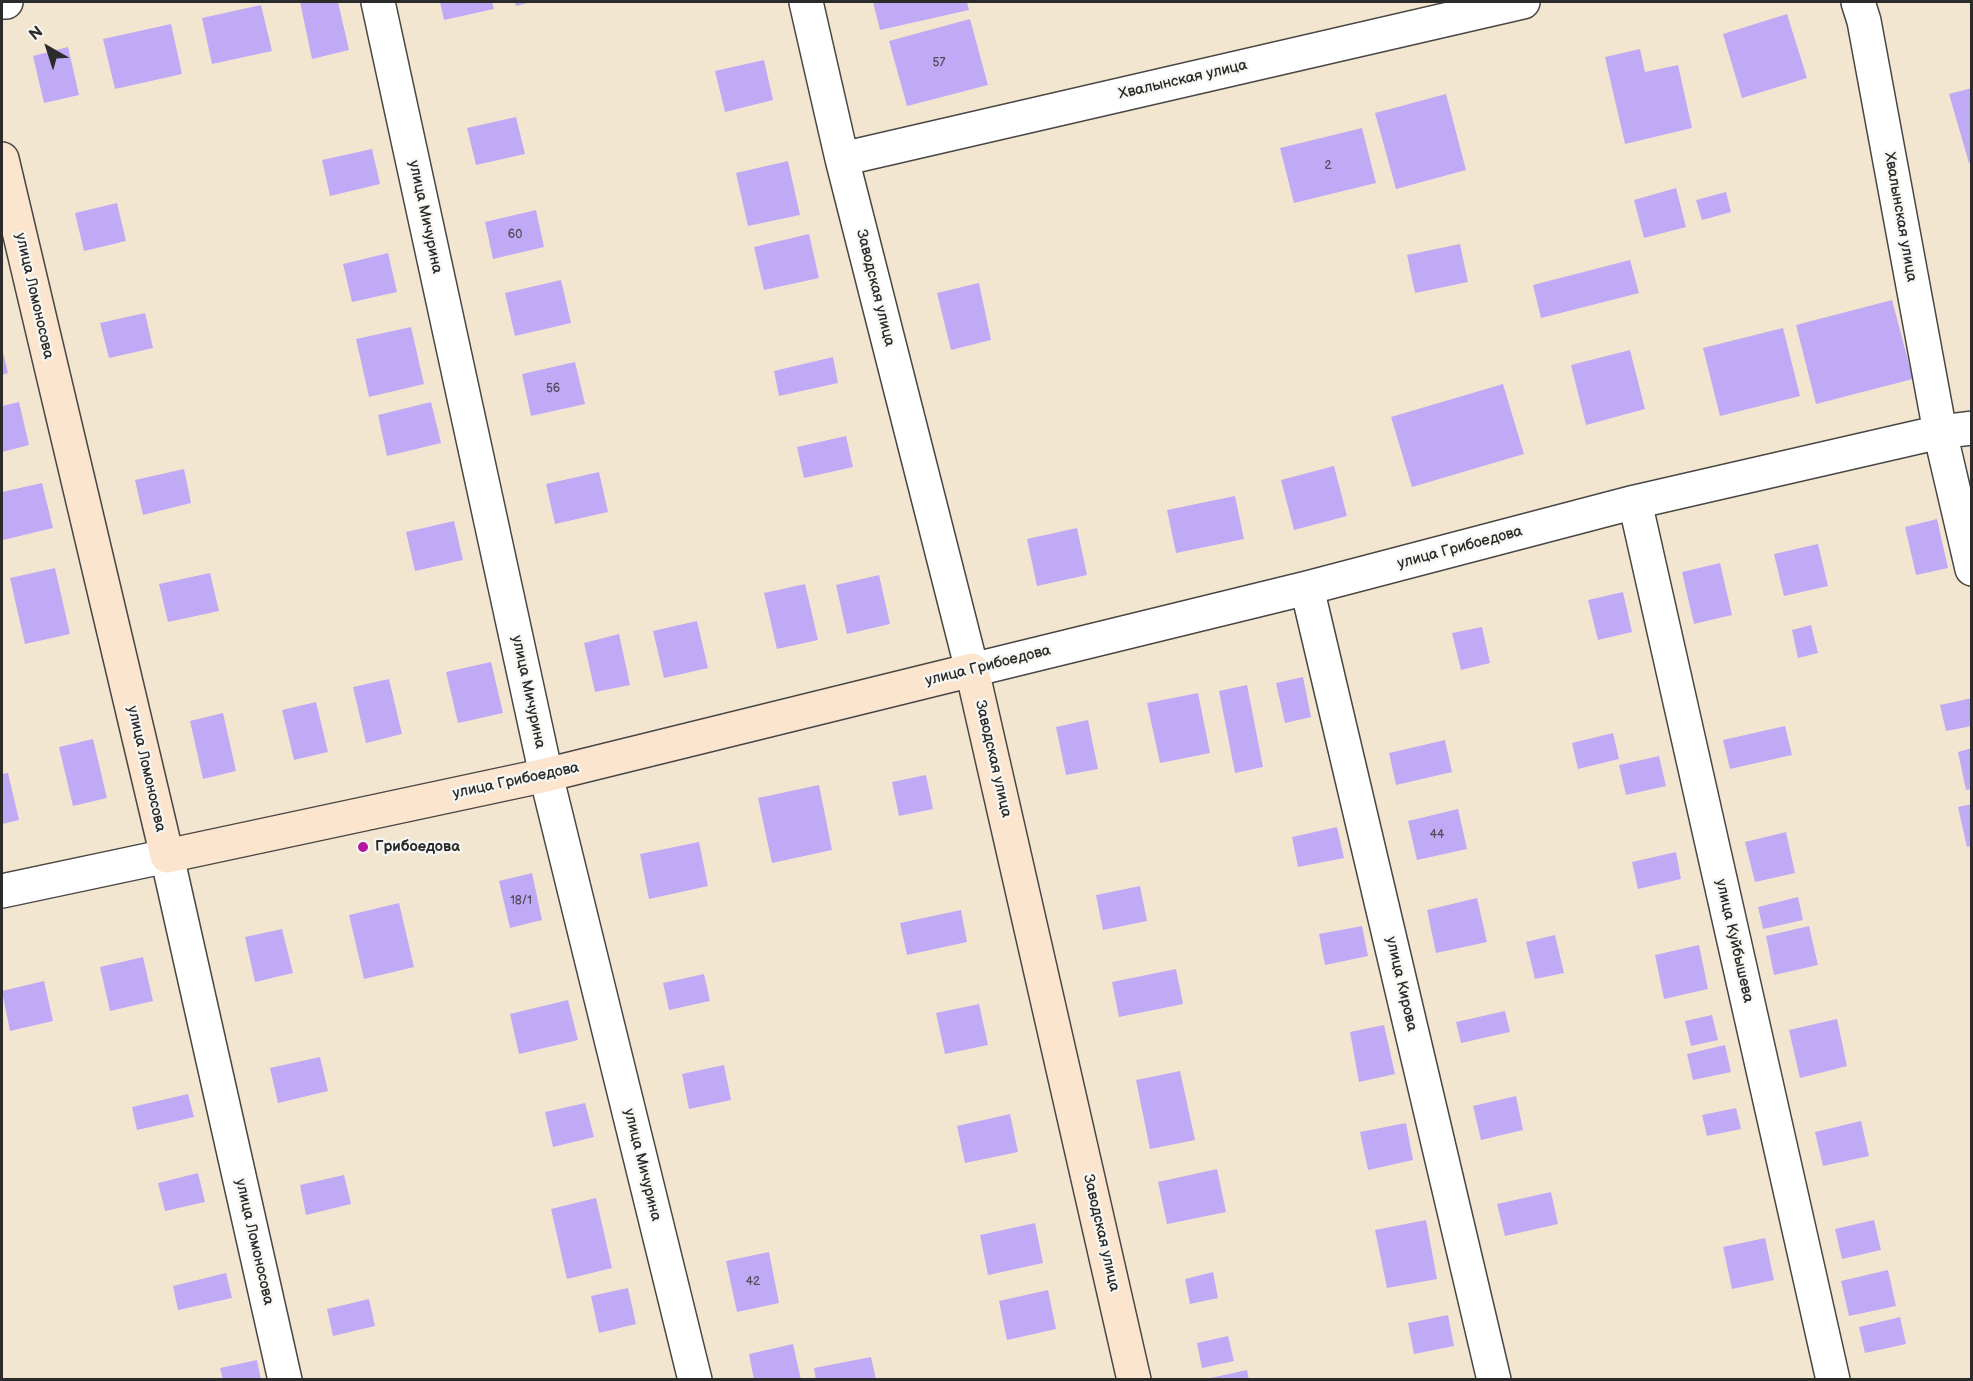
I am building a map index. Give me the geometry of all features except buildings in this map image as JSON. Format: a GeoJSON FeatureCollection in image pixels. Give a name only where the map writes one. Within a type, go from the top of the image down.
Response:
{"type":"FeatureCollection","features":[{"type":"Feature","properties":{"kind":"street","name":"улица Мичурина"},"geometry":{"type":"LineString","coordinates":[[378,2],[546,775],[695,1380]]}},
{"type":"Feature","properties":{"kind":"street","name":"Заводская улица"},"geometry":{"type":"LineString","coordinates":[[806,2],[842,159],[972,670],[1134,1380]]}},
{"type":"Feature","properties":{"kind":"street","name":"Хвалынская улица"},"geometry":{"type":"LineString","coordinates":[[842,159],[1523,2]]}},
{"type":"Feature","properties":{"kind":"street","name":"Хвалынская улица"},"geometry":{"type":"LineString","coordinates":[[1858,2],[1956,430],[1971,569]]}},
{"type":"Feature","properties":{"kind":"street","name":"улица Ломоносова"},"geometry":{"type":"LineString","coordinates":[[2,159],[167,856],[285,1380]]}},
{"type":"Feature","properties":{"kind":"street","name":"улица Грибоедова"},"geometry":{"type":"LineString","coordinates":[[2,891],[546,775],[1307,588],[1635,502],[1956,430]]}},
{"type":"Feature","properties":{"kind":"street","name":"улица Куйбышева"},"geometry":{"type":"LineString","coordinates":[[1635,502],[1833,1380]]}},
{"type":"Feature","properties":{"kind":"street","name":"улица Кирова"},"geometry":{"type":"LineString","coordinates":[[1307,588],[1494,1380]]}},
{"type":"Feature","properties":{"kind":"place","name":"Грибоедова"},"geometry":{"type":"Point","coordinates":[363,847]}}]}
